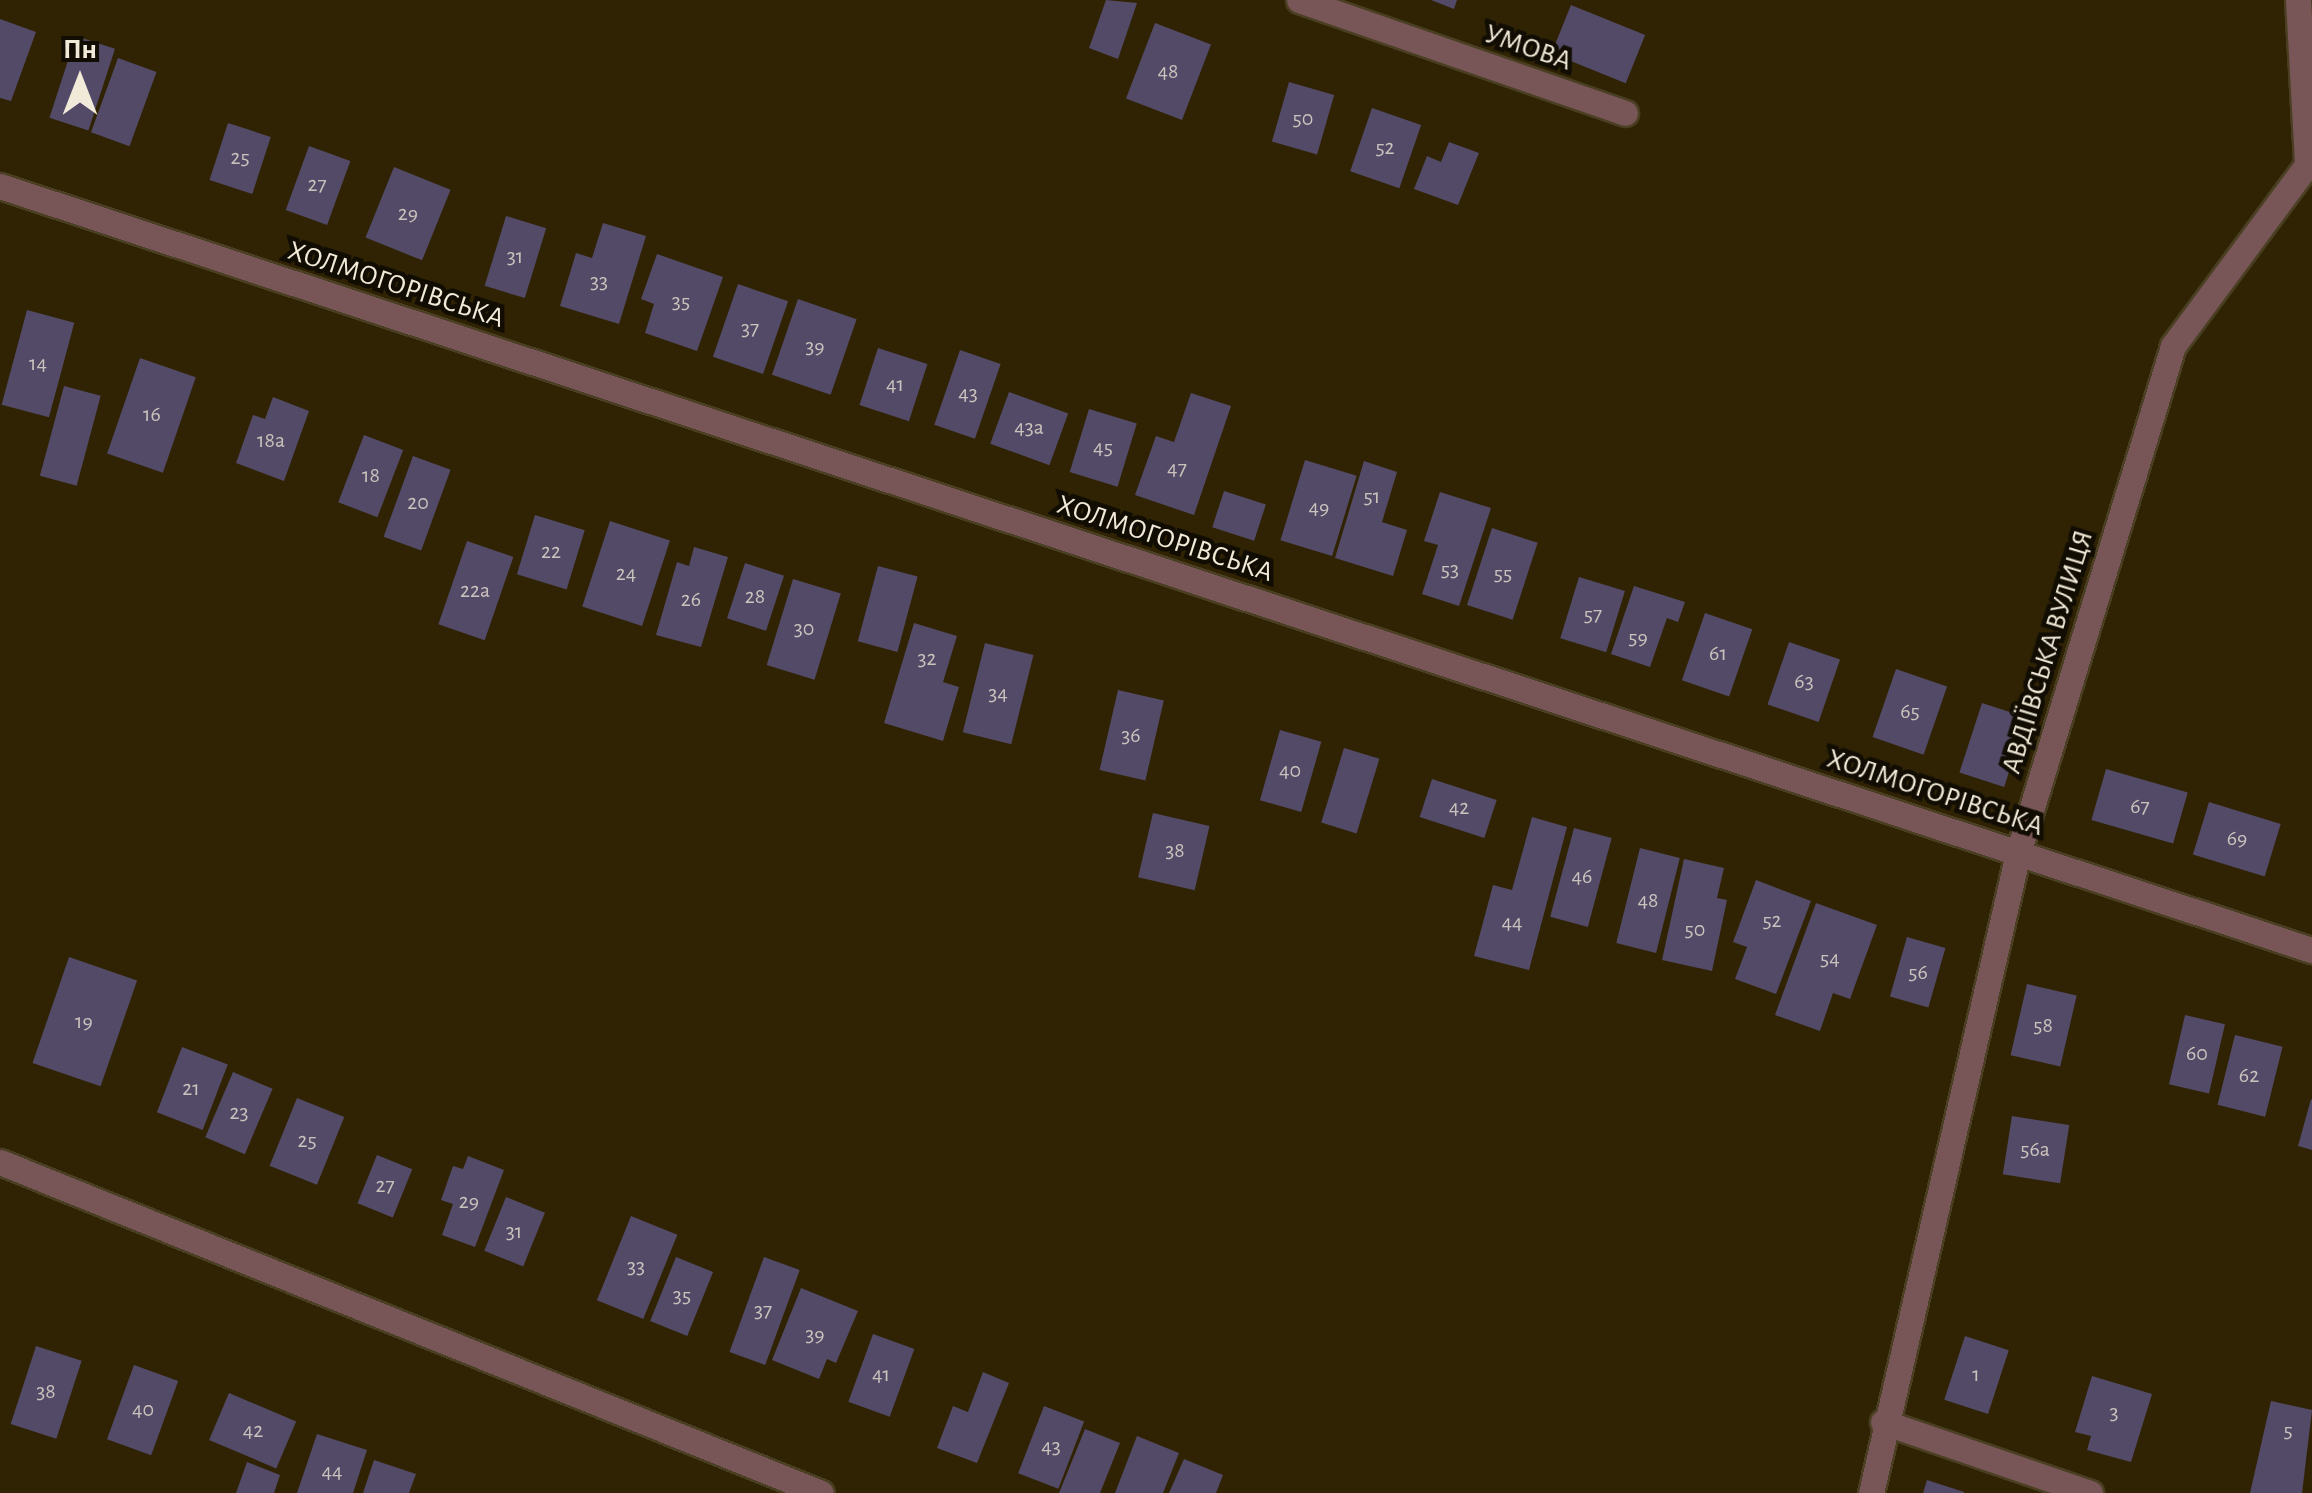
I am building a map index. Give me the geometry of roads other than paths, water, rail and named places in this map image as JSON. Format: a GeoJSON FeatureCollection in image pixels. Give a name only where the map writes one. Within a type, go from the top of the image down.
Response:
{"type":"FeatureCollection","features":[{"type":"Feature","properties":{"kind":"street","name":"УМОВА"},"geometry":{"type":"LineString","coordinates":[[1299,0],[1625,113]]}},
{"type":"Feature","properties":{"kind":"street","name":"АВДІЇВСЬКА ВУЛИЦЯ"},"geometry":{"type":"LineString","coordinates":[[1870,1493],[1883,1422],[2018,852],[2173,346],[2310,160],[2298,0]]}},
{"type":"Feature","properties":{"kind":"street","name":"ХОЛМОГОРІВСЬКА"},"geometry":{"type":"LineString","coordinates":[[0,186],[2312,950]]}},
{"type":"Feature","properties":{"kind":"street"},"geometry":{"type":"LineString","coordinates":[[0,1162],[821,1493]]}},
{"type":"Feature","properties":{"kind":"street"},"geometry":{"type":"LineString","coordinates":[[1883,1422],[2090,1493]]}}]}
